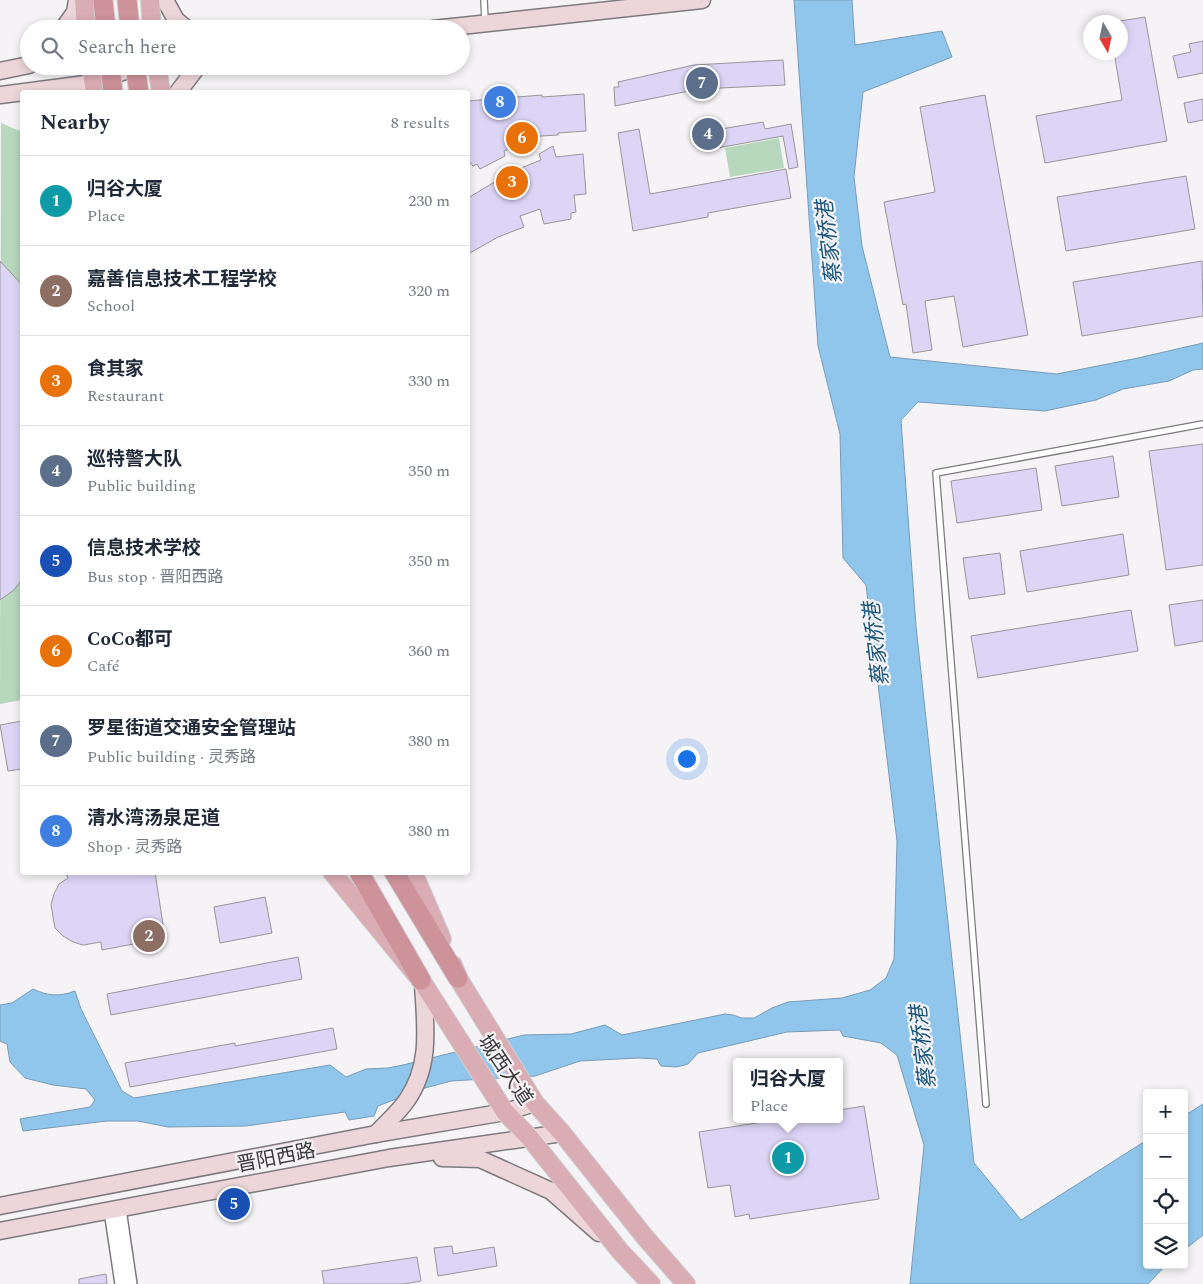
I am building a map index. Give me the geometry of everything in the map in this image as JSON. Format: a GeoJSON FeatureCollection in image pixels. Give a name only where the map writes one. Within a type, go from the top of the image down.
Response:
{"type":"FeatureCollection","features":[{"type":"Feature","properties":{"kind":"highway"},"geometry":{"type":"LineString","coordinates":[[103,0],[105,20]]}},
{"type":"Feature","properties":{"kind":"highway"},"geometry":{"type":"LineString","coordinates":[[126,0],[129,20]]}},
{"type":"Feature","properties":{"kind":"highway"},"geometry":{"type":"LineString","coordinates":[[111,75],[114,90]]}},
{"type":"Feature","properties":{"kind":"highway"},"geometry":{"type":"LineString","coordinates":[[137,75],[139,90]]}},
{"type":"Feature","properties":{"kind":"highway"},"geometry":{"type":"LineString","coordinates":[[361,875],[422,981]]}},
{"type":"Feature","properties":{"kind":"highway"},"geometry":{"type":"LineString","coordinates":[[396,875],[458,978]]}},
{"type":"Feature","properties":{"kind":"main road"},"geometry":{"type":"LineString","coordinates":[[69,20],[75,12],[77,0]]}},
{"type":"Feature","properties":{"kind":"main road"},"geometry":{"type":"LineString","coordinates":[[84,0],[85,20]]}},
{"type":"Feature","properties":{"kind":"main road"},"geometry":{"type":"LineString","coordinates":[[150,0],[151,20]]}},
{"type":"Feature","properties":{"kind":"main road"},"geometry":{"type":"LineString","coordinates":[[165,0],[176,20]]}},
{"type":"Feature","properties":{"kind":"main road"},"geometry":{"type":"LineString","coordinates":[[470,25],[702,0]]}},
{"type":"Feature","properties":{"kind":"main road"},"geometry":{"type":"LineString","coordinates":[[0,72],[20,67]]}},
{"type":"Feature","properties":{"kind":"main road"},"geometry":{"type":"LineString","coordinates":[[44,90],[93,81],[110,75]]}},
{"type":"Feature","properties":{"kind":"main road"},"geometry":{"type":"LineString","coordinates":[[158,75],[161,90]]}},
{"type":"Feature","properties":{"kind":"main road"},"geometry":{"type":"LineString","coordinates":[[180,90],[191,75]]}},
{"type":"Feature","properties":{"kind":"main road"},"geometry":{"type":"LineString","coordinates":[[0,95],[20,93]]}},
{"type":"Feature","properties":{"kind":"main road","name":"城西大道"},"geometry":{"type":"LineString","coordinates":[[334,875],[422,981],[505,1112],[530,1138],[620,1251],[651,1284]]}},
{"type":"Feature","properties":{"kind":"main road","name":"城西大道"},"geometry":{"type":"LineString","coordinates":[[414,875],[458,978],[535,1103],[562,1133],[644,1236],[686,1284]]}},
{"type":"Feature","properties":{"kind":"main road"},"geometry":{"type":"LineString","coordinates":[[376,1134],[407,1101],[416,1086],[424,1066],[426,1044],[422,981]]}},
{"type":"Feature","properties":{"kind":"main road","name":"晋阳西路"},"geometry":{"type":"LineString","coordinates":[[0,1206],[376,1134],[505,1112],[535,1103]]}},
{"type":"Feature","properties":{"kind":"main road","name":"晋阳西路"},"geometry":{"type":"LineString","coordinates":[[0,1231],[389,1158],[562,1133]]}},
{"type":"Feature","properties":{"kind":"main road"},"geometry":{"type":"LineString","coordinates":[[389,1158],[480,1159],[551,1191],[620,1251]]}},
{"type":"Feature","properties":{"kind":"street"},"geometry":{"type":"LineString","coordinates":[[115,1210],[121,1284]]}},
{"type":"Feature","properties":{"kind":"street"},"geometry":{"type":"LineString","coordinates":[[115,1210],[131,1284]]}},
{"type":"Feature","properties":{"kind":"lane"},"geometry":{"type":"LineString","coordinates":[[484,0],[485,23]]}},
{"type":"Feature","properties":{"kind":"lane"},"geometry":{"type":"LineString","coordinates":[[986,1104],[936,473],[1203,424]]}},
{"type":"Feature","properties":{"kind":"green space"},"geometry":{"type":"Polygon","coordinates":[[[1,123],[20,131],[20,700],[0,704],[1,123]]]}},
{"type":"Feature","properties":{"kind":"green space"},"geometry":{"type":"Polygon","coordinates":[[[779,138],[784,168],[730,177],[725,148],[779,138]]]}},
{"type":"Feature","properties":{"kind":"water","name":"蔡家桥港"},"geometry":{"type":"Polygon","coordinates":[[[794,0],[852,0],[855,45],[942,31],[952,57],[863,92],[854,177],[862,246],[890,357],[1057,374],[1203,343],[1203,369],[1193,370],[1169,381],[1123,389],[1096,400],[1045,411],[918,402],[901,420],[916,626],[974,1163],[1021,1220],[1143,1143],[1143,1269],[1162,1269],[1148,1284],[910,1284],[924,1145],[897,1055],[881,1043],[843,1036],[840,1030],[787,1032],[698,1053],[688,1064],[677,1067],[661,1066],[657,1059],[580,1061],[535,1076],[451,1081],[425,1088],[378,1106],[374,1116],[349,1120],[345,1112],[246,1126],[168,1127],[138,1121],[107,1121],[23,1131],[20,1119],[90,1107],[95,1100],[86,1089],[53,1085],[25,1078],[10,1062],[7,1044],[0,1041],[0,1005],[12,1003],[33,989],[54,995],[75,991],[81,1009],[122,1091],[134,1098],[330,1065],[346,1077],[366,1069],[403,1065],[524,1035],[571,1034],[605,1025],[622,1035],[725,1014],[742,1018],[754,1018],[788,1002],[842,998],[870,990],[886,978],[894,959],[897,841],[866,585],[843,558],[840,434],[818,346],[794,0]]]}},
{"type":"Feature","properties":{"kind":"water"},"geometry":{"type":"Polygon","coordinates":[[[1203,1104],[1203,1235],[1188,1247],[1188,1134],[1188,1113],[1203,1104]]]}},
{"type":"Feature","properties":{"kind":"building"},"geometry":{"type":"Polygon","coordinates":[[[1145,17],[1167,141],[1045,163],[1036,116],[1122,100],[1115,60],[1128,60],[1128,20],[1145,17]]]}},
{"type":"Feature","properties":{"kind":"building"},"geometry":{"type":"Polygon","coordinates":[[[1203,41],[1203,73],[1178,78],[1173,56],[1191,52],[1189,44],[1203,41]]]}},
{"type":"Feature","properties":{"kind":"building"},"geometry":{"type":"Polygon","coordinates":[[[783,60],[785,85],[699,89],[615,106],[614,87],[619,87],[618,82],[694,65],[783,60]]]}},
{"type":"Feature","properties":{"kind":"building"},"geometry":{"type":"Polygon","coordinates":[[[584,94],[586,131],[541,136],[504,151],[505,156],[480,169],[477,164],[473,166],[470,162],[470,101],[542,95],[542,97],[584,94]]]}},
{"type":"Feature","properties":{"kind":"building"},"geometry":{"type":"Polygon","coordinates":[[[985,95],[1028,335],[963,347],[954,296],[925,301],[932,350],[913,353],[906,304],[903,305],[884,202],[935,192],[920,107],[985,95]]]}},
{"type":"Feature","properties":{"kind":"building"},"geometry":{"type":"Polygon","coordinates":[[[1203,99],[1203,120],[1188,123],[1184,103],[1203,99]]]}},
{"type":"Feature","properties":{"kind":"building"},"geometry":{"type":"Polygon","coordinates":[[[763,122],[765,129],[791,124],[798,167],[789,169],[783,136],[712,149],[709,131],[763,122]]]}},
{"type":"Feature","properties":{"kind":"building"},"geometry":{"type":"Polygon","coordinates":[[[639,129],[650,194],[786,169],[791,198],[708,213],[708,217],[633,231],[618,133],[639,129]]]}},
{"type":"Feature","properties":{"kind":"building"},"geometry":{"type":"Polygon","coordinates":[[[553,146],[556,157],[583,154],[586,194],[574,195],[576,212],[571,213],[571,219],[544,224],[540,209],[520,216],[524,227],[498,237],[470,253],[470,197],[511,172],[541,160],[539,154],[553,146]]]}},
{"type":"Feature","properties":{"kind":"building"},"geometry":{"type":"Polygon","coordinates":[[[1186,176],[1195,229],[1066,251],[1057,197],[1186,176]]]}},
{"type":"Feature","properties":{"kind":"building"},"geometry":{"type":"Polygon","coordinates":[[[0,261],[20,283],[20,582],[14,590],[0,600],[0,261]]]}},
{"type":"Feature","properties":{"kind":"building"},"geometry":{"type":"Polygon","coordinates":[[[1202,261],[1203,316],[1082,336],[1073,282],[1202,261]]]}},
{"type":"Feature","properties":{"kind":"building"},"geometry":{"type":"Polygon","coordinates":[[[1203,444],[1203,565],[1166,570],[1149,451],[1203,444]]]}},
{"type":"Feature","properties":{"kind":"building"},"geometry":{"type":"Polygon","coordinates":[[[1113,456],[1119,497],[1062,506],[1055,466],[1113,456]]]}},
{"type":"Feature","properties":{"kind":"building"},"geometry":{"type":"Polygon","coordinates":[[[1036,468],[1042,510],[957,523],[951,481],[1036,468]]]}},
{"type":"Feature","properties":{"kind":"building"},"geometry":{"type":"Polygon","coordinates":[[[1123,534],[1129,575],[1027,592],[1020,551],[1123,534]]]}},
{"type":"Feature","properties":{"kind":"building"},"geometry":{"type":"Polygon","coordinates":[[[1000,553],[1005,594],[969,599],[963,558],[1000,553]]]}},
{"type":"Feature","properties":{"kind":"building"},"geometry":{"type":"Polygon","coordinates":[[[1203,600],[1203,641],[1175,646],[1169,605],[1203,600]]]}},
{"type":"Feature","properties":{"kind":"building"},"geometry":{"type":"Polygon","coordinates":[[[1131,610],[1138,651],[978,678],[971,636],[1131,610]]]}},
{"type":"Feature","properties":{"kind":"building"},"geometry":{"type":"Polygon","coordinates":[[[20,721],[20,769],[8,771],[0,725],[20,721]]]}},
{"type":"Feature","properties":{"kind":"building"},"geometry":{"type":"Polygon","coordinates":[[[66,875],[155,875],[165,938],[102,950],[101,942],[83,945],[63,936],[55,928],[51,905],[59,884],[68,878],[66,875]]]}},
{"type":"Feature","properties":{"kind":"building"},"geometry":{"type":"Polygon","coordinates":[[[265,897],[272,933],[220,943],[214,907],[265,897]]]}},
{"type":"Feature","properties":{"kind":"building"},"geometry":{"type":"Polygon","coordinates":[[[298,957],[302,979],[111,1015],[107,994],[298,957]]]}},
{"type":"Feature","properties":{"kind":"building"},"geometry":{"type":"Polygon","coordinates":[[[333,1028],[337,1049],[130,1087],[125,1063],[333,1028]]]}},
{"type":"Feature","properties":{"kind":"building"},"geometry":{"type":"Polygon","coordinates":[[[864,1106],[879,1199],[750,1219],[749,1214],[735,1217],[730,1185],[708,1188],[699,1132],[756,1123],[843,1123],[843,1109],[864,1106]]]}},
{"type":"Feature","properties":{"kind":"building"},"geometry":{"type":"Polygon","coordinates":[[[452,1246],[453,1254],[494,1247],[497,1266],[438,1276],[434,1248],[452,1246]]]}},
{"type":"Feature","properties":{"kind":"building"},"geometry":{"type":"Polygon","coordinates":[[[417,1257],[421,1281],[404,1284],[324,1284],[322,1271],[417,1257]]]}},
{"type":"Feature","properties":{"kind":"building"},"geometry":{"type":"Polygon","coordinates":[[[106,1274],[107,1284],[79,1284],[79,1279],[106,1274]]]}},
{"type":"Feature","properties":{"kind":"place","name":"罗星街道交通安全管理站"},"geometry":{"type":"Point","coordinates":[702,83]}},
{"type":"Feature","properties":{"kind":"place","name":"清水湾汤泉足道"},"geometry":{"type":"Point","coordinates":[500,102]}},
{"type":"Feature","properties":{"kind":"place","name":"巡特警大队"},"geometry":{"type":"Point","coordinates":[708,134]}},
{"type":"Feature","properties":{"kind":"place","name":"CoCo都可"},"geometry":{"type":"Point","coordinates":[522,138]}},
{"type":"Feature","properties":{"kind":"place","name":"食其家"},"geometry":{"type":"Point","coordinates":[512,182]}},
{"type":"Feature","properties":{"kind":"place","name":"嘉善信息技术工程学校"},"geometry":{"type":"Point","coordinates":[149,936]}},
{"type":"Feature","properties":{"kind":"place","name":"归谷大厦"},"geometry":{"type":"Point","coordinates":[788,1158]}},
{"type":"Feature","properties":{"kind":"place","name":"信息技术学校"},"geometry":{"type":"Point","coordinates":[234,1204]}}]}
